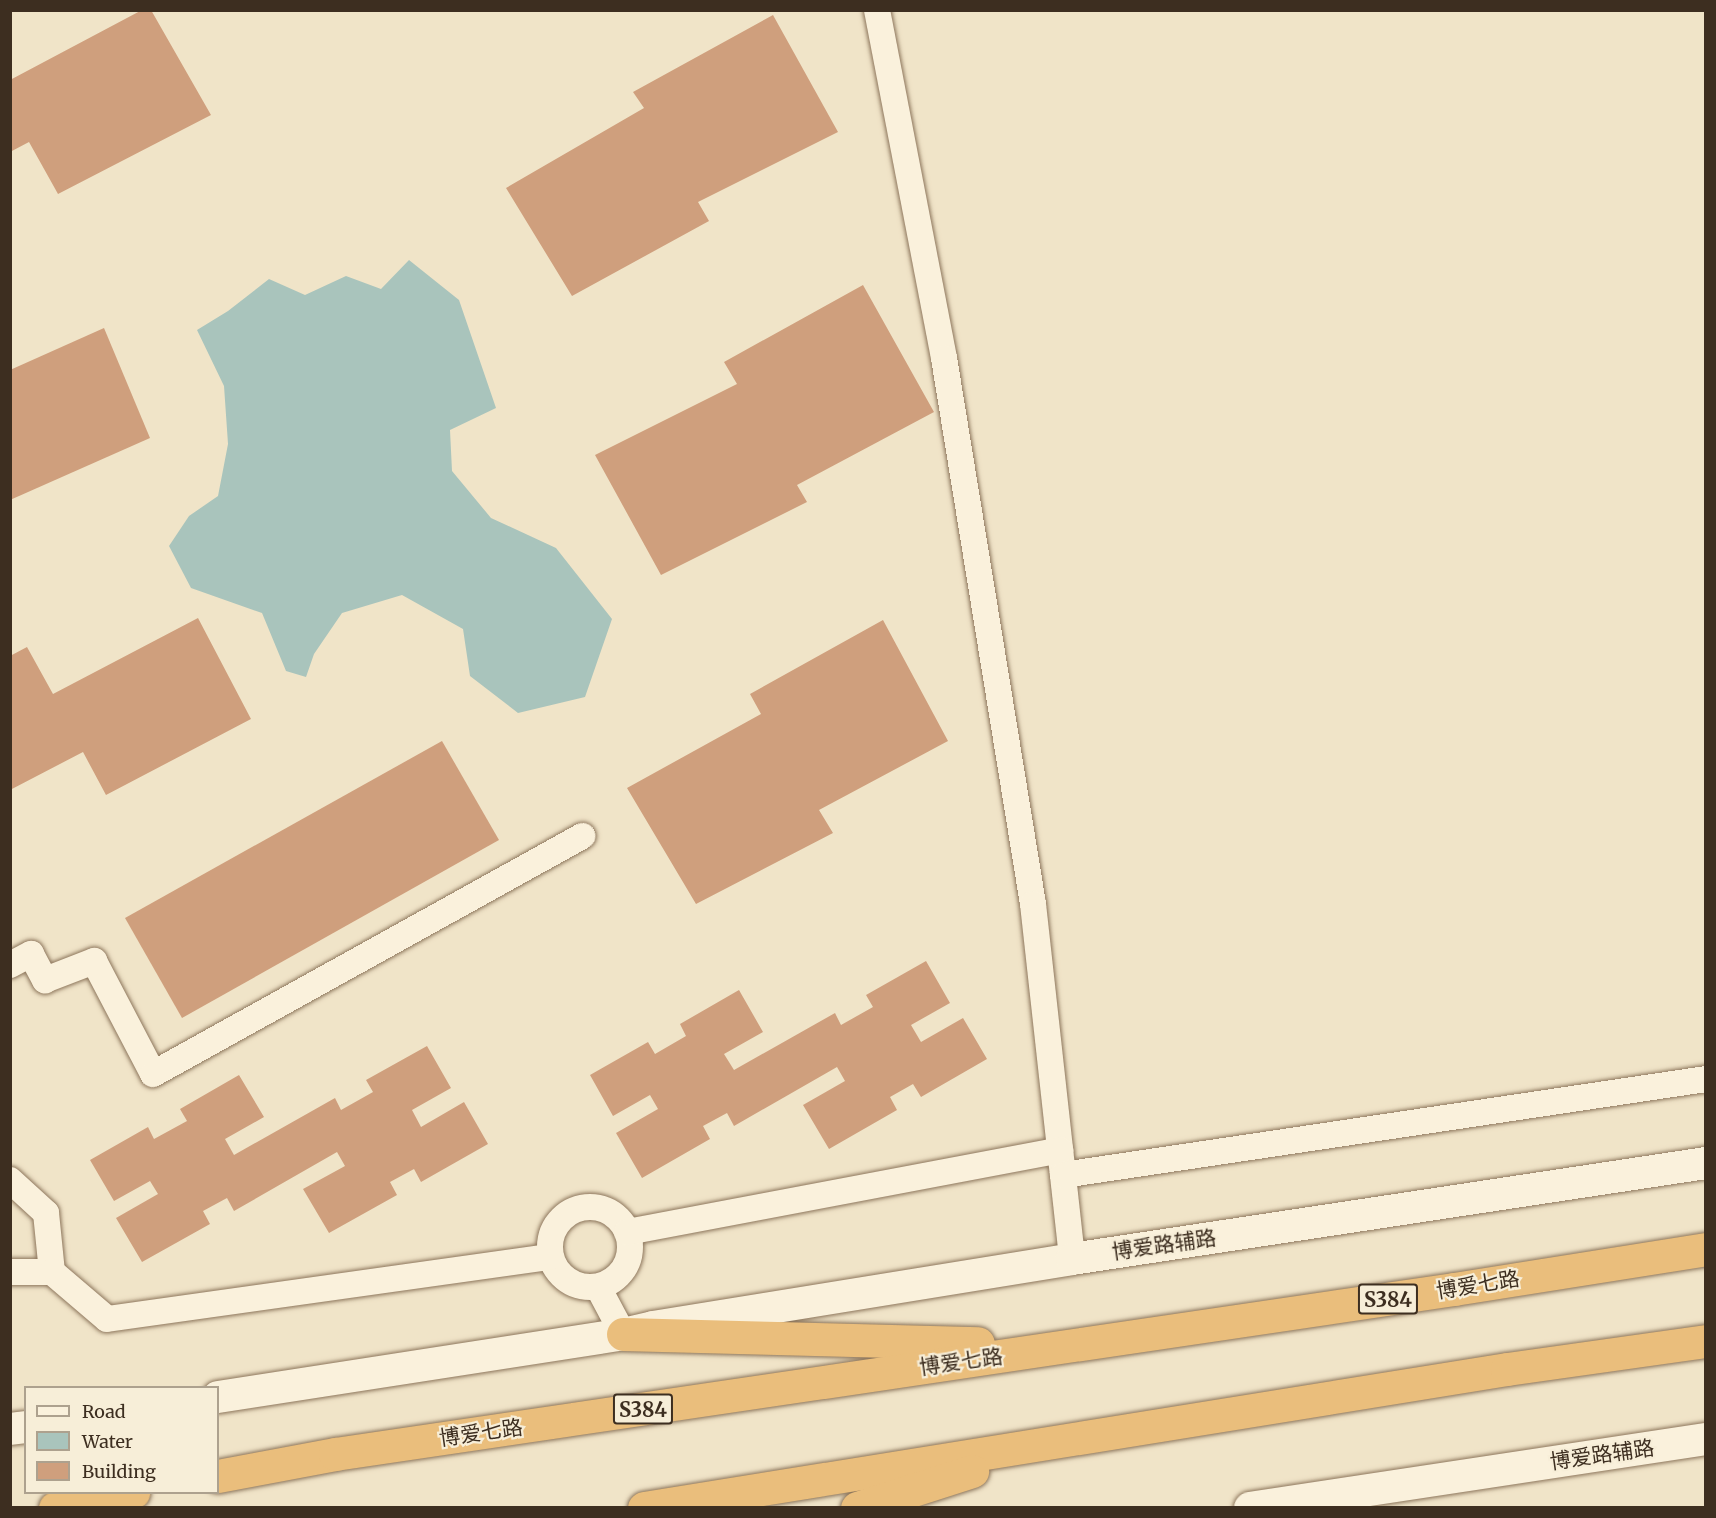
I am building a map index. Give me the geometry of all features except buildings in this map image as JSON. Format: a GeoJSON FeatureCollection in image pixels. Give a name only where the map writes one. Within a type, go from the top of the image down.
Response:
{"type":"FeatureCollection","features":[{"type":"Feature","properties":{"kind":"highway","name":"博爱七路"},"geometry":{"type":"LineString","coordinates":[[219,1476],[335,1454],[1070,1346],[1706,1249]]}},
{"type":"Feature","properties":{"kind":"highway"},"geometry":{"type":"LineString","coordinates":[[623,1334],[1070,1346]]}},
{"type":"Feature","properties":{"kind":"highway"},"geometry":{"type":"LineString","coordinates":[[644,1508],[1495,1371],[1706,1341]]}},
{"type":"Feature","properties":{"kind":"highway"},"geometry":{"type":"LineString","coordinates":[[857,1508],[1083,1437]]}},
{"type":"Feature","properties":{"kind":"highway"},"geometry":{"type":"LineString","coordinates":[[55,1508],[124,1494]]}},
{"type":"Feature","properties":{"kind":"street"},"geometry":{"type":"LineString","coordinates":[[877,10],[944,358],[1033,904],[1072,1259]]}},
{"type":"Feature","properties":{"kind":"street"},"geometry":{"type":"LineString","coordinates":[[10,965],[31,954],[45,980],[94,961],[153,1074],[583,836]]}},
{"type":"Feature","properties":{"kind":"street"},"geometry":{"type":"LineString","coordinates":[[1063,1175],[1706,1080]]}},
{"type":"Feature","properties":{"kind":"street"},"geometry":{"type":"LineString","coordinates":[[627,1232],[1060,1150]]}},
{"type":"Feature","properties":{"kind":"street","name":"博爱路辅路"},"geometry":{"type":"LineString","coordinates":[[219,1397],[623,1334],[653,1327],[1072,1259],[1706,1163]]}},
{"type":"Feature","properties":{"kind":"street"},"geometry":{"type":"LineString","coordinates":[[10,1180],[46,1213],[52,1272]]}},
{"type":"Feature","properties":{"kind":"street"},"geometry":{"type":"LineString","coordinates":[[584,1208],[604,1210],[620,1221],[627,1232],[630,1244],[626,1267],[609,1283],[598,1287],[585,1288],[573,1285],[555,1268],[550,1257],[549,1243],[553,1230],[571,1211],[584,1208]]}},
{"type":"Feature","properties":{"kind":"street"},"geometry":{"type":"LineString","coordinates":[[10,1272],[52,1272],[107,1319],[550,1257]]}},
{"type":"Feature","properties":{"kind":"street"},"geometry":{"type":"LineString","coordinates":[[598,1287],[623,1334]]}},
{"type":"Feature","properties":{"kind":"street","name":"博爱路辅路"},"geometry":{"type":"LineString","coordinates":[[1250,1508],[1706,1439]]}},
{"type":"Feature","properties":{"kind":"water"},"geometry":{"type":"Polygon","coordinates":[[[409,260],[459,300],[496,408],[450,430],[452,471],[491,518],[556,548],[612,619],[585,697],[518,713],[470,676],[463,629],[402,595],[342,613],[314,654],[306,677],[286,671],[262,613],[191,588],[169,546],[189,516],[218,496],[228,444],[224,386],[197,330],[228,311],[269,279],[305,295],[346,276],[381,289],[409,260]]]}}]}
